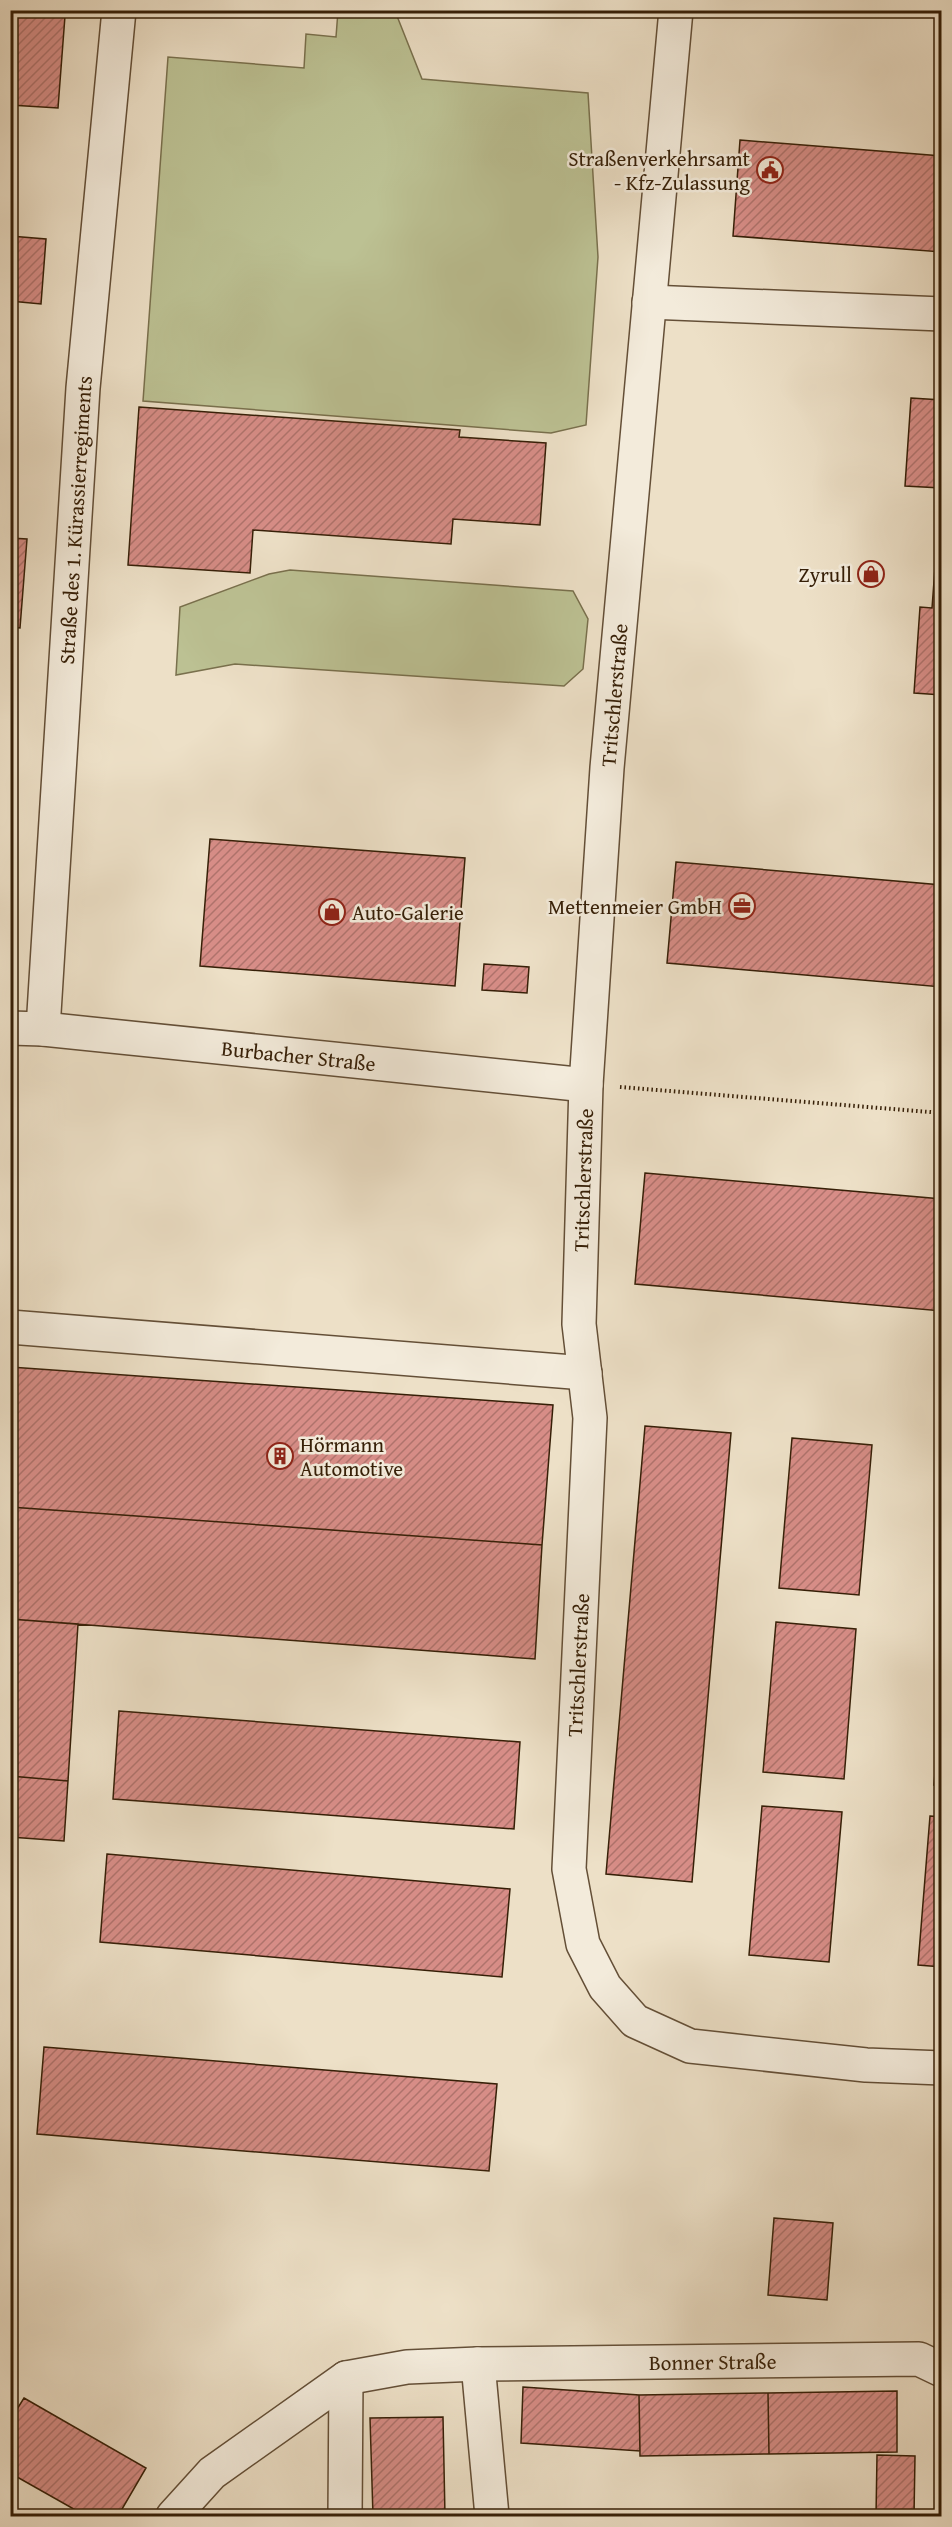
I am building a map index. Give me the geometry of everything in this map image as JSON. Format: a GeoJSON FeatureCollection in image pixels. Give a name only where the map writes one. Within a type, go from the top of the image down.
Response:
{"type":"FeatureCollection","features":[{"type":"Feature","properties":{"kind":"street","name":"Straße des 1. Kürassierregiments"},"geometry":{"type":"LineString","coordinates":[[43,1029],[83,388],[119,10]]}},
{"type":"Feature","properties":{"kind":"street","name":"Tritschlerstraße"},"geometry":{"type":"LineString","coordinates":[[676,10],[608,768],[586,1084],[579,1324],[590,1418],[569,1869],[583,1944],[605,1987],[635,2021],[690,2046],[866,2066],[942,2068]]}},
{"type":"Feature","properties":{"kind":"street"},"geometry":{"type":"LineString","coordinates":[[649,302],[942,314]]}},
{"type":"Feature","properties":{"kind":"street","name":"Burbacher Straße"},"geometry":{"type":"LineString","coordinates":[[10,1028],[43,1029],[586,1084]]}},
{"type":"Feature","properties":{"kind":"street"},"geometry":{"type":"LineString","coordinates":[[10,1327],[585,1373]]}},
{"type":"Feature","properties":{"kind":"street","name":"Bonner Straße"},"geometry":{"type":"LineString","coordinates":[[173,2517],[212,2473],[346,2378],[407,2367],[478,2364],[919,2359],[942,2370]]}},
{"type":"Feature","properties":{"kind":"street"},"geometry":{"type":"LineString","coordinates":[[478,2364],[492,2517]]}},
{"type":"Feature","properties":{"kind":"street"},"geometry":{"type":"LineString","coordinates":[[345,2517],[346,2378]]}},
{"type":"Feature","properties":{"kind":"path"},"geometry":{"type":"LineString","coordinates":[[586,1084],[942,1113]]}},
{"type":"Feature","properties":{"kind":"green space"},"geometry":{"type":"Polygon","coordinates":[[[338,11],[395,11],[422,79],[588,93],[598,257],[586,425],[551,433],[143,401],[168,57],[304,68],[306,34],[336,37],[338,11]]]}},
{"type":"Feature","properties":{"kind":"green space"},"geometry":{"type":"Polygon","coordinates":[[[290,570],[573,591],[588,619],[583,669],[564,686],[235,664],[176,675],[180,607],[269,574],[290,570]]]}},
{"type":"Feature","properties":{"kind":"building"},"geometry":{"type":"Polygon","coordinates":[[[10,11],[65,16],[58,108],[10,105],[10,11]]]}},
{"type":"Feature","properties":{"kind":"building"},"geometry":{"type":"Polygon","coordinates":[[[740,140],[942,156],[942,252],[733,236],[740,140]]]}},
{"type":"Feature","properties":{"kind":"building"},"geometry":{"type":"Polygon","coordinates":[[[10,236],[46,239],[41,304],[10,301],[10,236]]]}},
{"type":"Feature","properties":{"kind":"building"},"geometry":{"type":"Polygon","coordinates":[[[911,398],[942,400],[942,695],[914,693],[920,607],[932,608],[941,488],[905,486],[911,398]]]}},
{"type":"Feature","properties":{"kind":"building"},"geometry":{"type":"Polygon","coordinates":[[[139,407],[460,430],[459,437],[546,443],[540,525],[453,519],[451,544],[253,530],[250,573],[128,565],[139,407]]]}},
{"type":"Feature","properties":{"kind":"building"},"geometry":{"type":"Polygon","coordinates":[[[10,538],[27,539],[20,628],[10,627],[10,538]]]}},
{"type":"Feature","properties":{"kind":"building","name":"Auto-Galerie"},"geometry":{"type":"Polygon","coordinates":[[[210,839],[465,858],[455,986],[200,966],[210,839]]]}},
{"type":"Feature","properties":{"kind":"building"},"geometry":{"type":"Polygon","coordinates":[[[676,862],[942,885],[942,987],[667,963],[676,862]]]}},
{"type":"Feature","properties":{"kind":"building"},"geometry":{"type":"Polygon","coordinates":[[[484,964],[529,967],[527,993],[482,990],[484,964]]]}},
{"type":"Feature","properties":{"kind":"building"},"geometry":{"type":"Polygon","coordinates":[[[645,1173],[942,1199],[942,1311],[635,1284],[645,1173]]]}},
{"type":"Feature","properties":{"kind":"building","name":"Hörmann Automotive"},"geometry":{"type":"Polygon","coordinates":[[[10,1367],[553,1405],[542,1545],[10,1507],[10,1367]]]}},
{"type":"Feature","properties":{"kind":"building"},"geometry":{"type":"Polygon","coordinates":[[[645,1426],[731,1433],[692,1882],[606,1874],[645,1426]]]}},
{"type":"Feature","properties":{"kind":"building"},"geometry":{"type":"Polygon","coordinates":[[[792,1438],[872,1445],[859,1595],[779,1588],[792,1438]]]}},
{"type":"Feature","properties":{"kind":"building"},"geometry":{"type":"Polygon","coordinates":[[[10,1507],[542,1545],[535,1659],[10,1619],[10,1507]]]}},
{"type":"Feature","properties":{"kind":"building"},"geometry":{"type":"Polygon","coordinates":[[[10,1619],[78,1624],[68,1781],[10,1776],[10,1619]]]}},
{"type":"Feature","properties":{"kind":"building"},"geometry":{"type":"Polygon","coordinates":[[[776,1622],[856,1629],[844,1779],[763,1772],[776,1622]]]}},
{"type":"Feature","properties":{"kind":"building"},"geometry":{"type":"Polygon","coordinates":[[[942,1690],[942,1786],[934,1785],[942,1690]]]}},
{"type":"Feature","properties":{"kind":"building"},"geometry":{"type":"Polygon","coordinates":[[[119,1711],[520,1742],[514,1829],[113,1799],[119,1711]]]}},
{"type":"Feature","properties":{"kind":"building"},"geometry":{"type":"Polygon","coordinates":[[[10,1776],[68,1781],[64,1841],[10,1837],[10,1776]]]}},
{"type":"Feature","properties":{"kind":"building"},"geometry":{"type":"Polygon","coordinates":[[[762,1806],[842,1812],[829,1962],[749,1955],[762,1806]]]}},
{"type":"Feature","properties":{"kind":"building"},"geometry":{"type":"Polygon","coordinates":[[[930,1816],[942,1817],[942,1967],[918,1965],[930,1816]]]}},
{"type":"Feature","properties":{"kind":"building"},"geometry":{"type":"Polygon","coordinates":[[[107,1854],[510,1889],[502,1977],[100,1942],[107,1854]]]}},
{"type":"Feature","properties":{"kind":"building"},"geometry":{"type":"Polygon","coordinates":[[[44,2047],[497,2084],[489,2171],[37,2134],[44,2047]]]}},
{"type":"Feature","properties":{"kind":"building"},"geometry":{"type":"Polygon","coordinates":[[[774,2218],[833,2223],[827,2300],[768,2295],[774,2218]]]}},
{"type":"Feature","properties":{"kind":"building"},"geometry":{"type":"Polygon","coordinates":[[[523,2387],[639,2395],[640,2451],[521,2443],[523,2387]]]}},
{"type":"Feature","properties":{"kind":"building"},"geometry":{"type":"Polygon","coordinates":[[[897,2391],[897,2452],[769,2454],[768,2393],[897,2391]]]}},
{"type":"Feature","properties":{"kind":"building"},"geometry":{"type":"Polygon","coordinates":[[[768,2393],[769,2454],[640,2456],[639,2395],[768,2393]]]}},
{"type":"Feature","properties":{"kind":"building"},"geometry":{"type":"Polygon","coordinates":[[[24,2398],[146,2468],[118,2516],[86,2516],[10,2473],[10,2412],[14,2414],[24,2398]]]}},
{"type":"Feature","properties":{"kind":"building"},"geometry":{"type":"Polygon","coordinates":[[[443,2417],[445,2516],[373,2516],[370,2418],[443,2417]]]}},
{"type":"Feature","properties":{"kind":"building"},"geometry":{"type":"Polygon","coordinates":[[[877,2455],[915,2456],[914,2516],[876,2516],[877,2455]]]}},
{"type":"Feature","properties":{"kind":"place","name":"Straßenverkehrsamt - Kfz-Zulassung"},"geometry":{"type":"Point","coordinates":[770,170]}},
{"type":"Feature","properties":{"kind":"place","name":"Zyrull"},"geometry":{"type":"Point","coordinates":[871,574]}},
{"type":"Feature","properties":{"kind":"place","name":"Mettenmeier GmbH"},"geometry":{"type":"Point","coordinates":[742,906]}},
{"type":"Feature","properties":{"kind":"place","name":"Auto-Galerie"},"geometry":{"type":"Point","coordinates":[332,912]}},
{"type":"Feature","properties":{"kind":"place","name":"Hörmann Automotive"},"geometry":{"type":"Point","coordinates":[280,1456]}}]}
